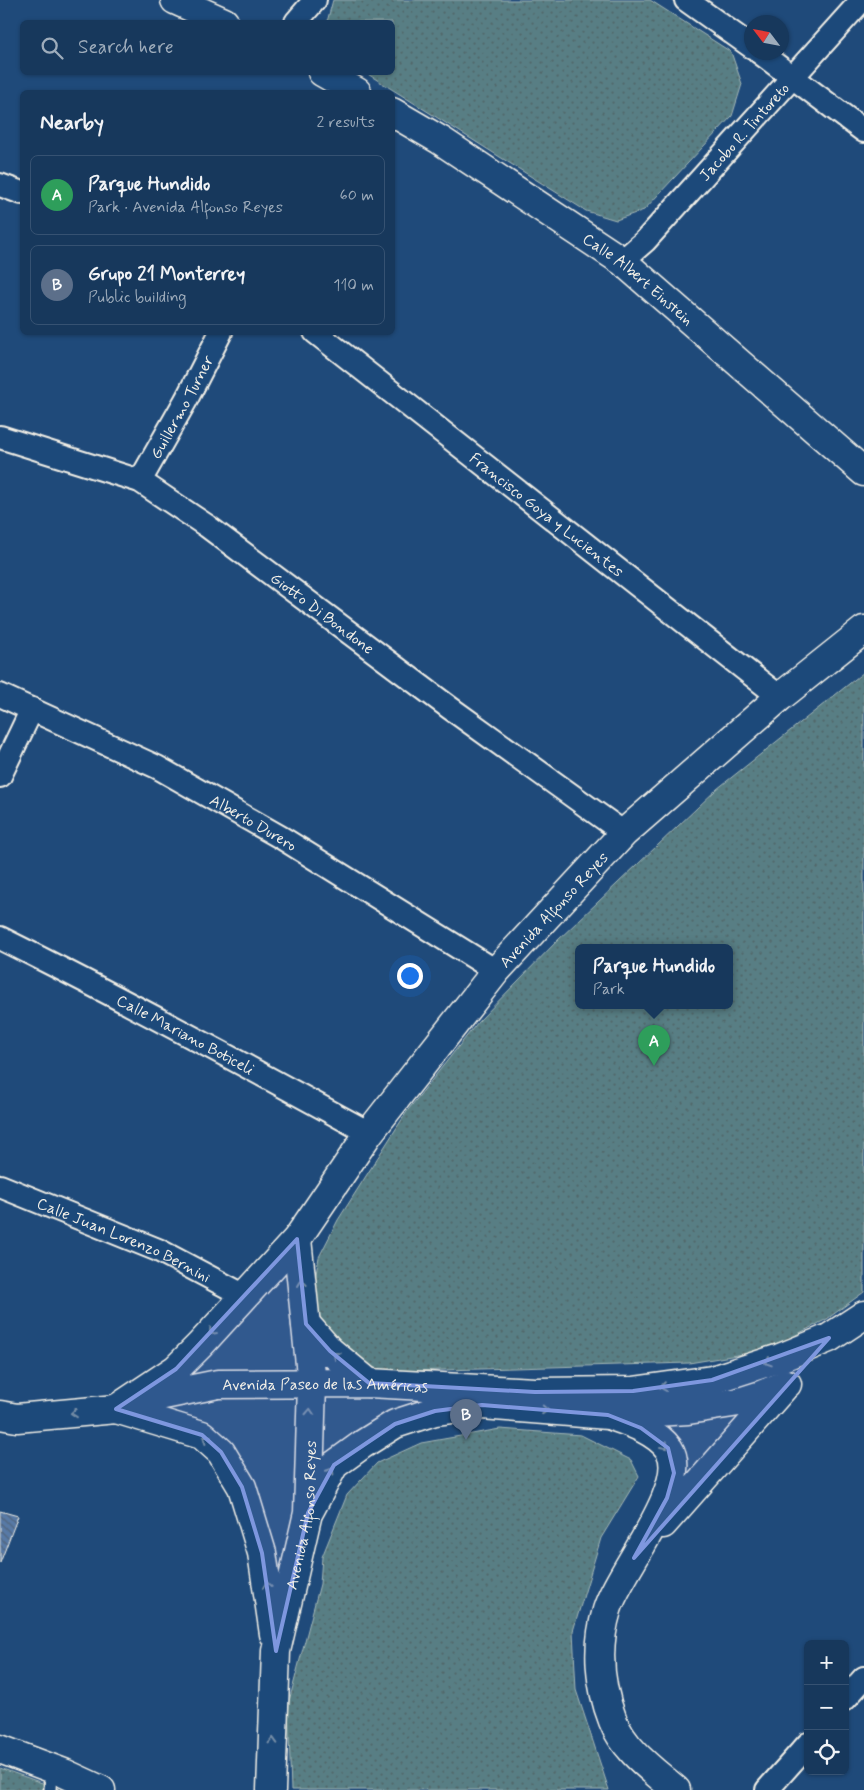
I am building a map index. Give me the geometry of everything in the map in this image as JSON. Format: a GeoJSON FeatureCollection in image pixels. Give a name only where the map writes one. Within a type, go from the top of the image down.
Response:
{"type":"FeatureCollection","features":[{"type":"Feature","properties":{"kind":"street"},"geometry":{"type":"LineString","coordinates":[[175,0],[220,20]]}},
{"type":"Feature","properties":{"kind":"street"},"geometry":{"type":"LineString","coordinates":[[298,20],[315,0]]}},
{"type":"Feature","properties":{"kind":"street"},"geometry":{"type":"LineString","coordinates":[[686,0],[744,41]]}},
{"type":"Feature","properties":{"kind":"street","name":"Jacobo R. Tintoreto"},"geometry":{"type":"LineString","coordinates":[[622,262],[645,241],[862,0]]}},
{"type":"Feature","properties":{"kind":"street"},"geometry":{"type":"LineString","coordinates":[[770,60],[864,131]]}},
{"type":"Feature","properties":{"kind":"street"},"geometry":{"type":"LineString","coordinates":[[327,75],[354,90]]}},
{"type":"Feature","properties":{"kind":"street","name":"Calle Albert Einstein"},"geometry":{"type":"LineString","coordinates":[[395,114],[440,140],[622,262],[864,472]]}},
{"type":"Feature","properties":{"kind":"street"},"geometry":{"type":"LineString","coordinates":[[0,186],[20,192]]}},
{"type":"Feature","properties":{"kind":"street","name":"Guillermo Turner"},"geometry":{"type":"LineString","coordinates":[[140,481],[186,400],[219,335]]}},
{"type":"Feature","properties":{"kind":"street","name":"Francisco Goya y Lucientes"},"geometry":{"type":"LineString","coordinates":[[319,335],[780,697]]}},
{"type":"Feature","properties":{"kind":"street","name":"Giotto Di Bondone"},"geometry":{"type":"LineString","coordinates":[[0,437],[140,481],[207,526],[450,708],[624,833]]}},
{"type":"Feature","properties":{"kind":"street","name":"Avenida Alfonso Reyes"},"geometry":{"type":"LineString","coordinates":[[116,1409],[176,1369],[297,1239],[369,1133],[496,971],[624,833],[780,697],[864,630]]}},
{"type":"Feature","properties":{"kind":"street","name":"Alberto Durero"},"geometry":{"type":"LineString","coordinates":[[0,694],[166,772],[282,838],[496,971]]}},
{"type":"Feature","properties":{"kind":"street"},"geometry":{"type":"LineString","coordinates":[[0,776],[32,709]]}},
{"type":"Feature","properties":{"kind":"street","name":"Calle Mariano Boticeli"},"geometry":{"type":"LineString","coordinates":[[0,938],[217,1049],[369,1133]]}},
{"type":"Feature","properties":{"kind":"street","name":"Calle Juan Lorenzo Bernini"},"geometry":{"type":"LineString","coordinates":[[0,1186],[158,1250],[245,1296]]}},
{"type":"Feature","properties":{"kind":"street","name":"Avenida Alfonso Reyes"},"geometry":{"type":"LineString","coordinates":[[271,1790],[276,1651],[308,1513],[312,1384],[297,1239]]}},
{"type":"Feature","properties":{"kind":"street"},"geometry":{"type":"LineString","coordinates":[[722,1456],[726,1430],[722,1405],[712,1380],[799,1352],[829,1338],[864,1315]]}},
{"type":"Feature","properties":{"kind":"street"},"geometry":{"type":"LineString","coordinates":[[306,1324],[330,1351],[369,1383]]}},
{"type":"Feature","properties":{"kind":"street"},"geometry":{"type":"LineString","coordinates":[[634,1558],[722,1456],[829,1338]]}},
{"type":"Feature","properties":{"kind":"street","name":"Avenida Paseo de las Américas"},"geometry":{"type":"LineString","coordinates":[[0,1415],[17,1418],[116,1409],[159,1396],[218,1384],[369,1383],[472,1389],[586,1392],[632,1391],[712,1380]]}},
{"type":"Feature","properties":{"kind":"street","name":"Avenida Paseo de las Américas"},"geometry":{"type":"LineString","coordinates":[[308,1513],[334,1465],[395,1424],[435,1410],[482,1405],[608,1415],[688,1410],[722,1405],[761,1395],[787,1384]]}},
{"type":"Feature","properties":{"kind":"street"},"geometry":{"type":"LineString","coordinates":[[116,1409],[202,1434],[222,1452],[242,1487],[262,1552],[276,1651]]}},
{"type":"Feature","properties":{"kind":"street"},"geometry":{"type":"LineString","coordinates":[[608,1415],[624,1420],[654,1435],[668,1448],[673,1459],[674,1473],[667,1498],[615,1589],[607,1609],[599,1659],[602,1683],[613,1722],[634,1755],[676,1790]]}},
{"type":"Feature","properties":{"kind":"street"},"geometry":{"type":"LineString","coordinates":[[849,1695],[864,1678]]}},
{"type":"Feature","properties":{"kind":"street"},"geometry":{"type":"LineString","coordinates":[[0,1748],[51,1779],[100,1790]]}},
{"type":"Feature","properties":{"kind":"street"},"geometry":{"type":"LineString","coordinates":[[768,1790],[804,1749]]}},
{"type":"Feature","properties":{"kind":"highlighted area"},"geometry":{"type":"Polygon","coordinates":[[[297,1239],[306,1324],[330,1351],[369,1383],[535,1392],[633,1391],[712,1380],[829,1338],[634,1558],[667,1498],[674,1473],[668,1448],[641,1428],[608,1415],[482,1405],[435,1411],[395,1424],[334,1465],[308,1513],[276,1651],[262,1553],[242,1487],[221,1452],[202,1435],[116,1409],[176,1369],[297,1239]]]}},
{"type":"Feature","properties":{"kind":"green space"},"geometry":{"type":"Polygon","coordinates":[[[333,0],[650,0],[731,52],[742,84],[732,116],[644,210],[616,220],[586,211],[369,75],[395,75],[395,20],[328,20],[333,0]]]}},
{"type":"Feature","properties":{"kind":"green space"},"geometry":{"type":"Polygon","coordinates":[[[864,672],[864,1292],[827,1319],[786,1340],[749,1353],[689,1363],[375,1372],[320,1327],[312,1297],[319,1257],[338,1220],[408,1110],[478,1022],[558,940],[717,789],[864,672]]]}},
{"type":"Feature","properties":{"kind":"green space"},"geometry":{"type":"Polygon","coordinates":[[[500,1429],[581,1435],[631,1460],[639,1476],[601,1538],[573,1631],[576,1690],[609,1790],[291,1790],[288,1705],[320,1584],[322,1557],[347,1495],[377,1463],[421,1443],[500,1429]]]}},
{"type":"Feature","properties":{"kind":"green space"},"geometry":{"type":"Polygon","coordinates":[[[0,1768],[62,1790],[0,1790],[0,1768]]]}},
{"type":"Feature","properties":{"kind":"building"},"geometry":{"type":"Polygon","coordinates":[[[0,1511],[18,1516],[0,1563],[0,1511]]]}},
{"type":"Feature","properties":{"kind":"place","name":"Parque Hundido"},"geometry":{"type":"Point","coordinates":[654,1066]}},
{"type":"Feature","properties":{"kind":"place","name":"Grupo 21 Monterrey"},"geometry":{"type":"Point","coordinates":[466,1440]}}]}
